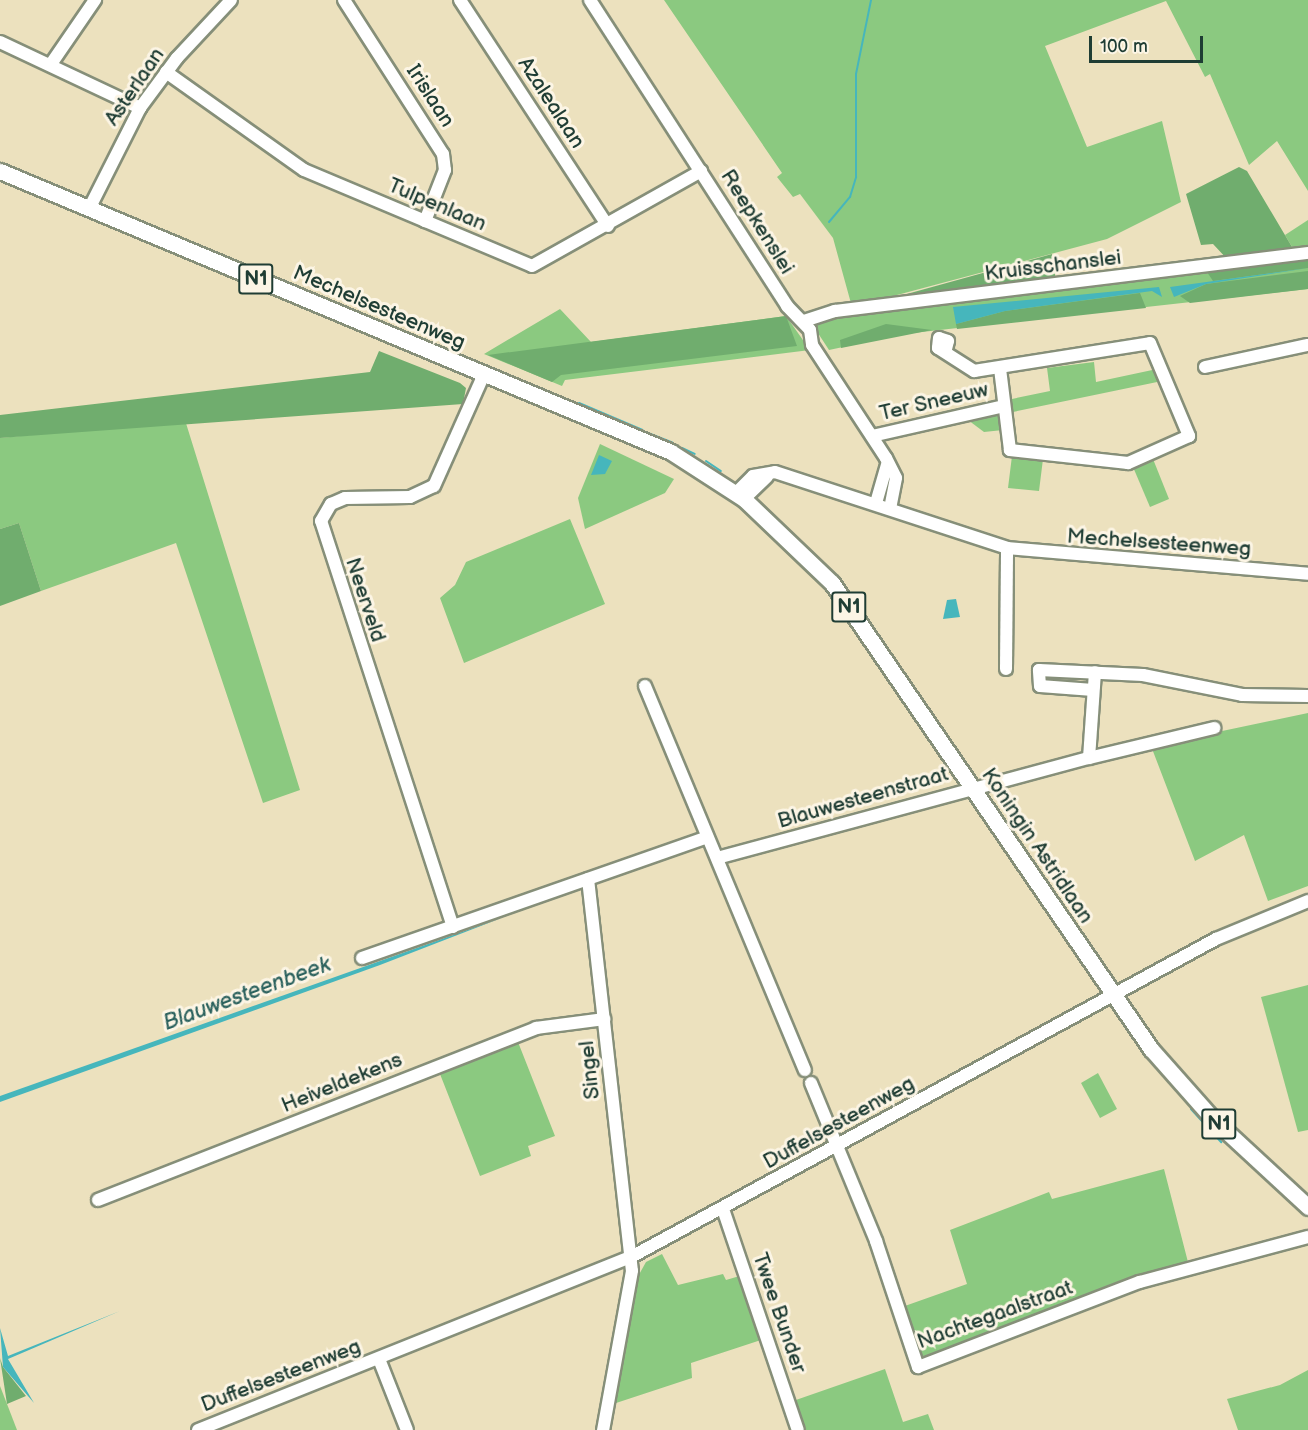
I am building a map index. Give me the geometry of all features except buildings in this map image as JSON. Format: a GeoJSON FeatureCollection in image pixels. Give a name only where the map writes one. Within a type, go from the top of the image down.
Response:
{"type":"FeatureCollection","features":[{"type":"Feature","properties":{"kind":"main road","name":"Mechelsesteenweg"},"geometry":{"type":"LineString","coordinates":[[0,171],[671,453],[740,496]]}},
{"type":"Feature","properties":{"kind":"main road","name":"Koningin Astridlaan"},"geometry":{"type":"LineString","coordinates":[[740,496],[832,583],[1114,994],[1176,1080],[1308,1207]]}},
{"type":"Feature","properties":{"kind":"street"},"geometry":{"type":"LineString","coordinates":[[51,64],[94,0]]}},
{"type":"Feature","properties":{"kind":"street","name":"Asterlaan"},"geometry":{"type":"LineString","coordinates":[[89,209],[140,108],[166,72],[231,0]]}},
{"type":"Feature","properties":{"kind":"street","name":"Irislaan"},"geometry":{"type":"LineString","coordinates":[[344,0],[443,154],[445,170],[425,221]]}},
{"type":"Feature","properties":{"kind":"street","name":"Azalealaan"},"geometry":{"type":"LineString","coordinates":[[460,0],[608,226]]}},
{"type":"Feature","properties":{"kind":"street","name":"Reepkenslei"},"geometry":{"type":"LineString","coordinates":[[590,0],[787,306],[804,321],[812,345],[872,436],[896,478],[890,508]]}},
{"type":"Feature","properties":{"kind":"street"},"geometry":{"type":"LineString","coordinates":[[0,42],[51,64],[140,108]]}},
{"type":"Feature","properties":{"kind":"street","name":"Tulpenlaan"},"geometry":{"type":"LineString","coordinates":[[166,72],[294,164],[535,267],[701,171]]}},
{"type":"Feature","properties":{"kind":"street","name":"Kruisschanslei"},"geometry":{"type":"LineString","coordinates":[[804,321],[835,311],[1308,254]]}},
{"type":"Feature","properties":{"kind":"street","name":"Ter Sneeuw"},"geometry":{"type":"LineString","coordinates":[[1150,343],[1177,402],[1189,436],[1127,463],[1009,449],[1000,368],[1150,343]]}},
{"type":"Feature","properties":{"kind":"street"},"geometry":{"type":"LineString","coordinates":[[1205,367],[1308,345]]}},
{"type":"Feature","properties":{"kind":"street"},"geometry":{"type":"LineString","coordinates":[[946,349],[971,371],[1000,368]]}},
{"type":"Feature","properties":{"kind":"street","name":"Neerveld"},"geometry":{"type":"LineString","coordinates":[[453,927],[321,521],[331,504],[345,498],[410,497],[434,486],[484,374]]}},
{"type":"Feature","properties":{"kind":"street","name":"Ter Sneeuw"},"geometry":{"type":"LineString","coordinates":[[872,436],[1004,406]]}},
{"type":"Feature","properties":{"kind":"street"},"geometry":{"type":"LineString","coordinates":[[876,503],[887,465]]}},
{"type":"Feature","properties":{"kind":"street","name":"Mechelsesteenweg"},"geometry":{"type":"LineString","coordinates":[[740,496],[753,476],[783,474],[1007,548],[1308,574]]}},
{"type":"Feature","properties":{"kind":"street"},"geometry":{"type":"LineString","coordinates":[[1006,669],[1007,548]]}},
{"type":"Feature","properties":{"kind":"street"},"geometry":{"type":"LineString","coordinates":[[1093,690],[1040,686],[1039,670],[1095,672],[1163,679],[1242,695],[1308,696]]}},
{"type":"Feature","properties":{"kind":"street"},"geometry":{"type":"LineString","coordinates":[[1089,758],[1095,672]]}},
{"type":"Feature","properties":{"kind":"street"},"geometry":{"type":"LineString","coordinates":[[645,686],[705,838],[721,857],[805,1070]]}},
{"type":"Feature","properties":{"kind":"street","name":"Blauwesteenstraat"},"geometry":{"type":"LineString","coordinates":[[721,857],[973,788],[1214,728]]}},
{"type":"Feature","properties":{"kind":"street"},"geometry":{"type":"LineString","coordinates":[[362,958],[705,838]]}},
{"type":"Feature","properties":{"kind":"street","name":"Singel"},"geometry":{"type":"LineString","coordinates":[[588,879],[631,1257],[603,1430]]}},
{"type":"Feature","properties":{"kind":"street","name":"Duffelsesteenweg"},"geometry":{"type":"LineString","coordinates":[[198,1430],[631,1257],[1231,931],[1308,901]]}},
{"type":"Feature","properties":{"kind":"street","name":"Heiveldekens"},"geometry":{"type":"LineString","coordinates":[[98,1200],[536,1028],[604,1019]]}},
{"type":"Feature","properties":{"kind":"street"},"geometry":{"type":"LineString","coordinates":[[811,1083],[838,1146]]}},
{"type":"Feature","properties":{"kind":"street","name":"Nachtegaalstraat"},"geometry":{"type":"LineString","coordinates":[[838,1146],[918,1367],[1140,1282],[1308,1237]]}},
{"type":"Feature","properties":{"kind":"street","name":"Twee Bunder"},"geometry":{"type":"LineString","coordinates":[[723,1209],[798,1430]]}},
{"type":"Feature","properties":{"kind":"street","name":"Duffelsesteenweg"},"geometry":{"type":"LineString","coordinates":[[379,1359],[406,1430]]}},
{"type":"Feature","properties":{"kind":"green space"},"geometry":{"type":"Polygon","coordinates":[[[664,0],[1308,0],[1308,191],[1277,141],[1249,165],[1210,74],[1205,77],[1166,1],[1045,46],[1087,147],[1162,121],[1181,202],[1107,239],[852,307],[833,238],[800,194],[793,197],[777,177],[782,173],[664,0]]]}},
{"type":"Feature","properties":{"kind":"green space"},"geometry":{"type":"Polygon","coordinates":[[[1239,167],[1247,171],[1295,252],[1229,261],[1213,244],[1201,245],[1186,194],[1239,167]]]}},
{"type":"Feature","properties":{"kind":"green space"},"geometry":{"type":"Polygon","coordinates":[[[1308,220],[1308,250],[1295,252],[1285,235],[1308,220]]]}},
{"type":"Feature","properties":{"kind":"green space"},"geometry":{"type":"Polygon","coordinates":[[[1308,253],[1308,289],[904,334],[829,350],[814,327],[823,322],[819,314],[1308,253]]]}},
{"type":"Feature","properties":{"kind":"green space"},"geometry":{"type":"Polygon","coordinates":[[[1052,254],[1056,281],[867,305],[1052,254]]]}},
{"type":"Feature","properties":{"kind":"green space"},"geometry":{"type":"Polygon","coordinates":[[[1308,254],[1308,268],[1213,281],[1207,272],[1308,254]]]}},
{"type":"Feature","properties":{"kind":"green space"},"geometry":{"type":"Polygon","coordinates":[[[1308,271],[1308,289],[1190,303],[1180,296],[1206,284],[1308,271]]]}},
{"type":"Feature","properties":{"kind":"green space"},"geometry":{"type":"Polygon","coordinates":[[[1140,293],[1146,308],[957,329],[956,324],[1005,311],[1140,293]]]}},
{"type":"Feature","properties":{"kind":"green space"},"geometry":{"type":"Polygon","coordinates":[[[560,309],[591,342],[786,316],[810,350],[565,380],[562,386],[484,354],[560,309]]]}},
{"type":"Feature","properties":{"kind":"green space"},"geometry":{"type":"Polygon","coordinates":[[[786,316],[797,346],[561,375],[552,382],[488,355],[786,316]]]}},
{"type":"Feature","properties":{"kind":"green space"},"geometry":{"type":"Polygon","coordinates":[[[886,324],[932,330],[841,348],[840,340],[886,324]]]}},
{"type":"Feature","properties":{"kind":"green space"},"geometry":{"type":"Polygon","coordinates":[[[379,351],[460,383],[466,388],[463,404],[0,438],[0,415],[370,372],[379,351]]]}},
{"type":"Feature","properties":{"kind":"green space"},"geometry":{"type":"Polygon","coordinates":[[[1094,362],[1096,382],[1157,369],[1162,381],[1008,413],[1007,400],[1050,391],[1047,368],[1094,362]]]}},
{"type":"Feature","properties":{"kind":"green space"},"geometry":{"type":"Polygon","coordinates":[[[1000,414],[1003,430],[984,432],[968,420],[1000,414]]]}},
{"type":"Feature","properties":{"kind":"green space"},"geometry":{"type":"Polygon","coordinates":[[[185,420],[300,790],[263,803],[176,543],[41,591],[19,523],[0,529],[0,438],[185,420]]]}},
{"type":"Feature","properties":{"kind":"green space"},"geometry":{"type":"Polygon","coordinates":[[[600,444],[674,479],[665,493],[585,529],[578,498],[600,444]]]}},
{"type":"Feature","properties":{"kind":"green space"},"geometry":{"type":"Polygon","coordinates":[[[1012,456],[1043,459],[1039,491],[1008,488],[1012,456]]]}},
{"type":"Feature","properties":{"kind":"green space"},"geometry":{"type":"Polygon","coordinates":[[[1153,459],[1169,499],[1150,507],[1133,467],[1153,459]]]}},
{"type":"Feature","properties":{"kind":"green space"},"geometry":{"type":"Polygon","coordinates":[[[570,519],[605,604],[464,663],[440,598],[455,585],[466,562],[570,519]]]}},
{"type":"Feature","properties":{"kind":"green space"},"geometry":{"type":"Polygon","coordinates":[[[19,523],[41,591],[0,606],[0,529],[19,523]]]}},
{"type":"Feature","properties":{"kind":"green space"},"geometry":{"type":"Polygon","coordinates":[[[1308,713],[1308,886],[1268,901],[1244,835],[1195,861],[1151,746],[1308,713]]]}},
{"type":"Feature","properties":{"kind":"green space"},"geometry":{"type":"Polygon","coordinates":[[[1308,985],[1308,1130],[1298,1132],[1261,997],[1308,985]]]}},
{"type":"Feature","properties":{"kind":"green space"},"geometry":{"type":"Polygon","coordinates":[[[518,1042],[555,1136],[528,1146],[531,1156],[480,1176],[440,1074],[518,1042]]]}},
{"type":"Feature","properties":{"kind":"green space"},"geometry":{"type":"Polygon","coordinates":[[[1098,1073],[1117,1109],[1100,1118],[1081,1083],[1098,1073]]]}},
{"type":"Feature","properties":{"kind":"green space"},"geometry":{"type":"Polygon","coordinates":[[[1164,1169],[1189,1266],[921,1361],[902,1307],[967,1284],[950,1230],[1049,1192],[1052,1199],[1164,1169]]]}},
{"type":"Feature","properties":{"kind":"green space"},"geometry":{"type":"Polygon","coordinates":[[[662,1254],[678,1285],[723,1274],[726,1280],[743,1275],[764,1339],[691,1363],[692,1378],[610,1405],[636,1280],[646,1262],[662,1254]]]}},
{"type":"Feature","properties":{"kind":"green space"},"geometry":{"type":"Polygon","coordinates":[[[0,1358],[3,1367],[26,1396],[7,1404],[0,1358]]]}},
{"type":"Feature","properties":{"kind":"green space"},"geometry":{"type":"Polygon","coordinates":[[[885,1369],[903,1422],[928,1414],[934,1430],[802,1430],[793,1401],[885,1369]]]}},
{"type":"Feature","properties":{"kind":"green space"},"geometry":{"type":"Polygon","coordinates":[[[1308,1370],[1308,1430],[1238,1430],[1227,1399],[1280,1385],[1308,1370]]]}},
{"type":"Feature","properties":{"kind":"green space"},"geometry":{"type":"Polygon","coordinates":[[[0,1386],[7,1404],[17,1430],[0,1430],[0,1386]]]}},
{"type":"Feature","properties":{"kind":"water"},"geometry":{"type":"Polygon","coordinates":[[[1308,268],[1206,284],[1174,297],[1170,287],[1308,268]]]}},
{"type":"Feature","properties":{"kind":"water"},"geometry":{"type":"Polygon","coordinates":[[[1159,287],[1162,297],[1152,291],[1005,311],[956,324],[953,307],[1159,287]]]}},
{"type":"Feature","properties":{"kind":"water"},"geometry":{"type":"Polygon","coordinates":[[[599,455],[612,461],[605,474],[591,475],[599,455]]]}},
{"type":"Feature","properties":{"kind":"water"},"geometry":{"type":"Polygon","coordinates":[[[956,599],[960,617],[943,619],[947,600],[956,599]]]}},
{"type":"Feature","properties":{"kind":"water"},"geometry":{"type":"Polygon","coordinates":[[[504,917],[380,965],[0,1102],[0,1096],[504,917]]]}},
{"type":"Feature","properties":{"kind":"water"},"geometry":{"type":"Polygon","coordinates":[[[120,1311],[8,1359],[34,1403],[3,1367],[0,1328],[8,1356],[120,1311]]]}},
{"type":"Feature","properties":{"kind":"waterway"},"geometry":{"type":"LineString","coordinates":[[829,222],[850,197],[856,177],[856,74],[871,0]]}},
{"type":"Feature","properties":{"kind":"waterway"},"geometry":{"type":"LineString","coordinates":[[579,403],[643,430]]}},
{"type":"Feature","properties":{"kind":"waterway"},"geometry":{"type":"LineString","coordinates":[[648,433],[672,442]]}},
{"type":"Feature","properties":{"kind":"waterway"},"geometry":{"type":"LineString","coordinates":[[682,448],[695,454]]}},
{"type":"Feature","properties":{"kind":"waterway"},"geometry":{"type":"LineString","coordinates":[[706,461],[721,471]]}},
{"type":"Feature","properties":{"kind":"waterway"},"geometry":{"type":"LineString","coordinates":[[1191,1109],[1221,1142]]}},
{"type":"Feature","properties":{"kind":"water label","name":"Blauwesteenbeek"},"geometry":{"type":"Point","coordinates":[247,994]}}]}
